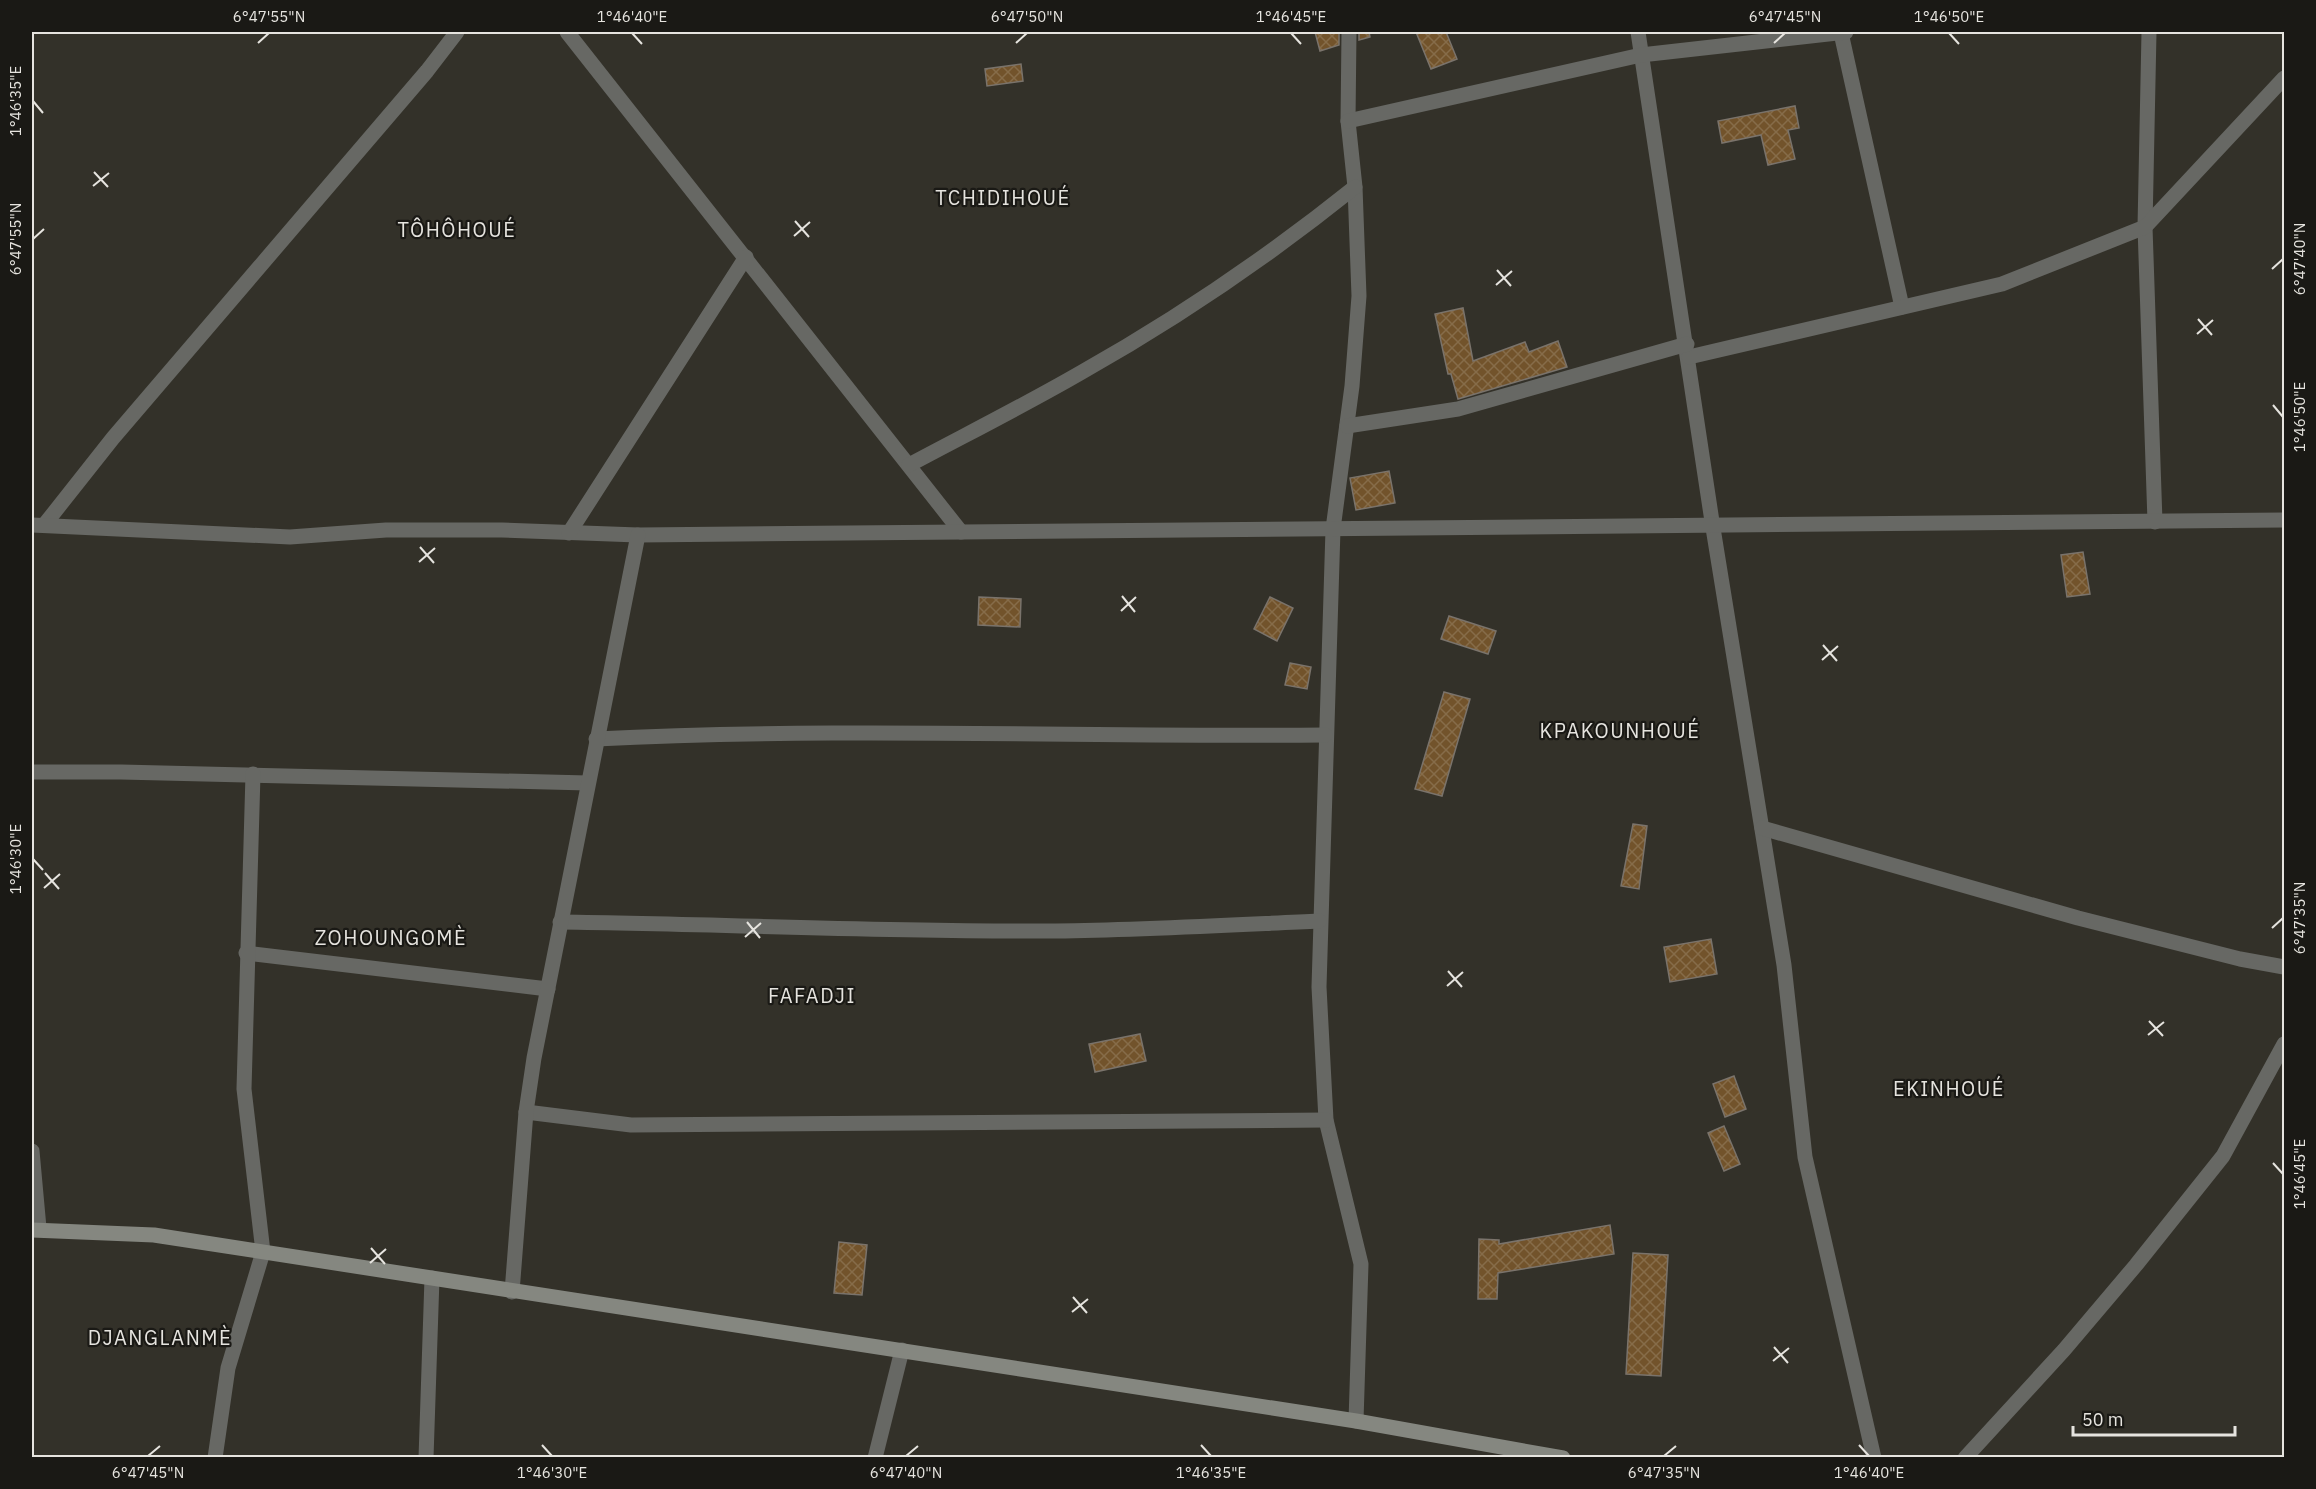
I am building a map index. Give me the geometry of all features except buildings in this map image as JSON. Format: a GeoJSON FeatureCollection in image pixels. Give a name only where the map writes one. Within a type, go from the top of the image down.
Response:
{"type":"FeatureCollection","features":[{"type":"Feature","properties":{"kind":"main road"},"geometry":{"type":"LineString","coordinates":[[35,1229],[154,1235],[1356,1421],[1563,1458]]}},
{"type":"Feature","properties":{"kind":"street"},"geometry":{"type":"LineString","coordinates":[[38,525],[225,310],[457,32]]}},
{"type":"Feature","properties":{"kind":"street"},"geometry":{"type":"LineString","coordinates":[[567,32],[961,532]]}},
{"type":"Feature","properties":{"kind":"street"},"geometry":{"type":"LineString","coordinates":[[1349,32],[1348,121],[1355,188],[1359,296],[1347,426],[1333,529],[1333,596],[1325,735],[1319,987],[1326,1120],[1361,1264],[1356,1421]]}},
{"type":"Feature","properties":{"kind":"street"},"geometry":{"type":"LineString","coordinates":[[1638,32],[1688,350],[1713,528],[1784,965],[1805,1157],[1874,1458]]}},
{"type":"Feature","properties":{"kind":"street"},"geometry":{"type":"LineString","coordinates":[[1348,121],[1641,55],[1843,32],[1902,307]]}},
{"type":"Feature","properties":{"kind":"street"},"geometry":{"type":"LineString","coordinates":[[2149,32],[2145,228],[2155,522]]}},
{"type":"Feature","properties":{"kind":"street"},"geometry":{"type":"LineString","coordinates":[[1347,426],[1458,410],[1688,350],[1902,307],[2002,284],[2145,228],[2284,78]]}},
{"type":"Feature","properties":{"kind":"street"},"geometry":{"type":"LineString","coordinates":[[909,465],[1083,372],[1170,319],[1291,238],[1355,188]]}},
{"type":"Feature","properties":{"kind":"street"},"geometry":{"type":"LineString","coordinates":[[569,532],[746,257]]}},
{"type":"Feature","properties":{"kind":"street"},"geometry":{"type":"LineString","coordinates":[[38,525],[291,537],[386,530],[638,535],[1713,528],[2284,520]]}},
{"type":"Feature","properties":{"kind":"street"},"geometry":{"type":"LineString","coordinates":[[512,1292],[526,1112],[560,922],[638,535]]}},
{"type":"Feature","properties":{"kind":"street"},"geometry":{"type":"LineString","coordinates":[[596,739],[692,734],[902,731],[1325,735]]}},
{"type":"Feature","properties":{"kind":"street"},"geometry":{"type":"LineString","coordinates":[[32,772],[253,774],[588,783]]}},
{"type":"Feature","properties":{"kind":"street"},"geometry":{"type":"LineString","coordinates":[[215,1458],[228,1368],[263,1252],[244,1089],[246,953],[253,774]]}},
{"type":"Feature","properties":{"kind":"street"},"geometry":{"type":"LineString","coordinates":[[1762,828],[2078,918],[2240,959],[2284,967]]}},
{"type":"Feature","properties":{"kind":"street"},"geometry":{"type":"LineString","coordinates":[[560,922],[1056,931],[1319,921]]}},
{"type":"Feature","properties":{"kind":"street"},"geometry":{"type":"LineString","coordinates":[[246,953],[548,989]]}},
{"type":"Feature","properties":{"kind":"street"},"geometry":{"type":"LineString","coordinates":[[1965,1458],[2085,1325],[2223,1156],[2284,1044]]}},
{"type":"Feature","properties":{"kind":"street"},"geometry":{"type":"LineString","coordinates":[[526,1112],[631,1125],[1326,1120]]}},
{"type":"Feature","properties":{"kind":"street"},"geometry":{"type":"LineString","coordinates":[[32,1151],[35,1229]]}},
{"type":"Feature","properties":{"kind":"street"},"geometry":{"type":"LineString","coordinates":[[426,1458],[432,1278]]}},
{"type":"Feature","properties":{"kind":"street"},"geometry":{"type":"LineString","coordinates":[[875,1458],[902,1350]]}},
{"type":"Feature","properties":{"kind":"district","name":"TCHIDIHOUÉ"},"geometry":{"type":"Point","coordinates":[1003,197]}},
{"type":"Feature","properties":{"kind":"district","name":"TÔHÔHOUÉ"},"geometry":{"type":"Point","coordinates":[457,229]}},
{"type":"Feature","properties":{"kind":"district","name":"KPAKOUNHOUÉ"},"geometry":{"type":"Point","coordinates":[1620,730]}},
{"type":"Feature","properties":{"kind":"district","name":"ZOHOUNGOMÈ"},"geometry":{"type":"Point","coordinates":[391,937]}},
{"type":"Feature","properties":{"kind":"district","name":"FAFADJI"},"geometry":{"type":"Point","coordinates":[812,995]}},
{"type":"Feature","properties":{"kind":"district","name":"EKINHOUÉ"},"geometry":{"type":"Point","coordinates":[1949,1088]}},
{"type":"Feature","properties":{"kind":"district","name":"DJANGLANMÈ"},"geometry":{"type":"Point","coordinates":[160,1337]}}]}
